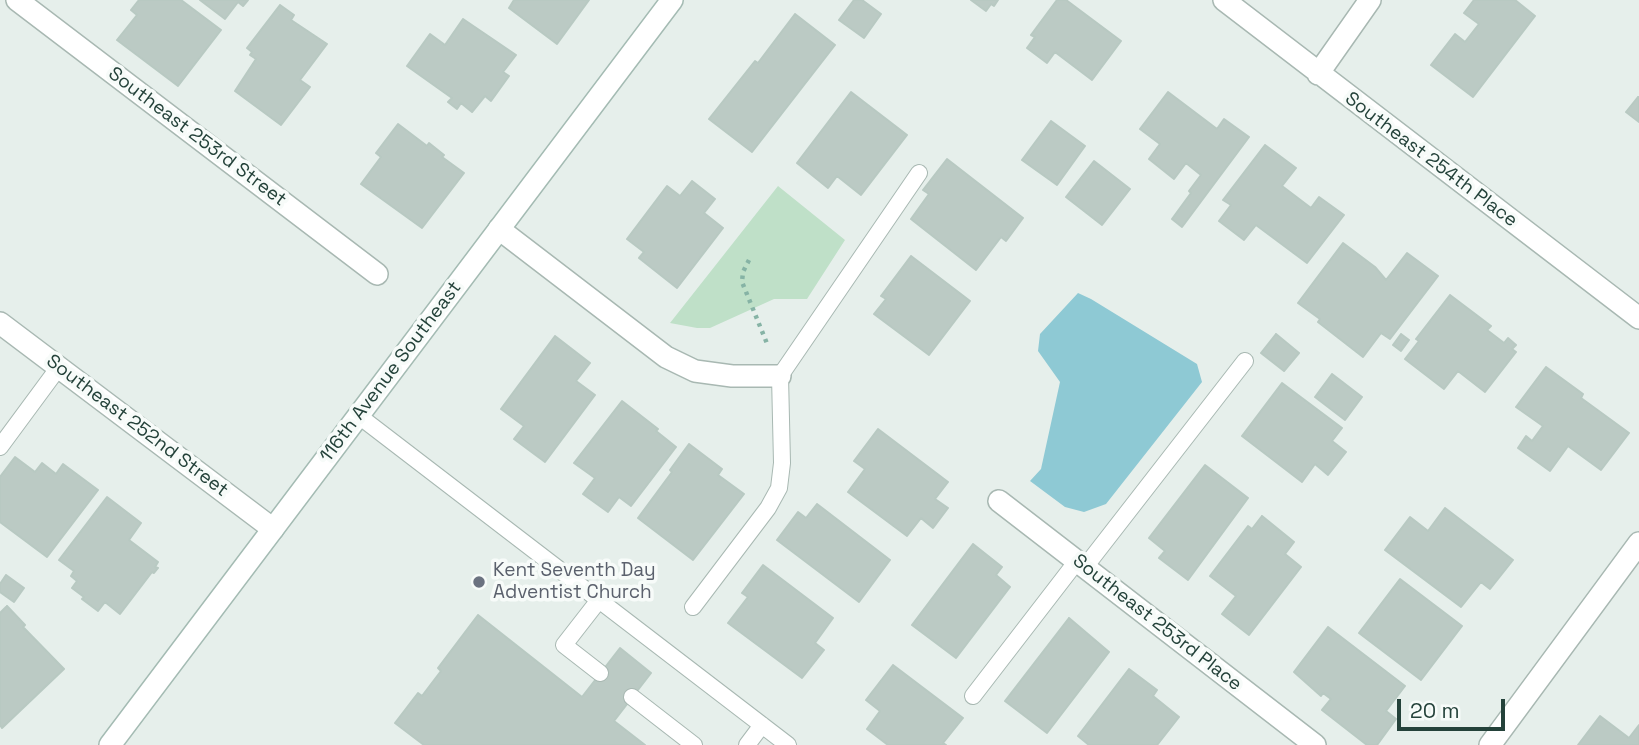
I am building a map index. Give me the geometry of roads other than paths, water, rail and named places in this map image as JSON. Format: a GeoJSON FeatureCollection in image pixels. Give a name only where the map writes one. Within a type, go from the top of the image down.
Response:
{"type":"FeatureCollection","features":[{"type":"Feature","properties":{"kind":"street","name":"Southeast 253rd Street"},"geometry":{"type":"LineString","coordinates":[[18,0],[377,274]]}},
{"type":"Feature","properties":{"kind":"street","name":"116th Avenue Southeast"},"geometry":{"type":"LineString","coordinates":[[112,744],[672,0]]}},
{"type":"Feature","properties":{"kind":"street","name":"Southeast 254th Place"},"geometry":{"type":"LineString","coordinates":[[1224,0],[1639,318]]}},
{"type":"Feature","properties":{"kind":"street"},"geometry":{"type":"LineString","coordinates":[[1318,74],[1370,0]]}},
{"type":"Feature","properties":{"kind":"street"},"geometry":{"type":"LineString","coordinates":[[499,229],[666,357],[695,371],[732,376],[780,376]]}},
{"type":"Feature","properties":{"kind":"street","name":"Southeast 252nd Street"},"geometry":{"type":"LineString","coordinates":[[0,323],[274,529]]}},
{"type":"Feature","properties":{"kind":"street","name":"Southeast 253rd Place"},"geometry":{"type":"LineString","coordinates":[[999,501],[1315,745]]}},
{"type":"Feature","properties":{"kind":"street"},"geometry":{"type":"LineString","coordinates":[[1490,745],[1639,543]]}},
{"type":"Feature","properties":{"kind":"lane"},"geometry":{"type":"LineString","coordinates":[[693,607],[768,508],[779,488],[782,463],[780,376],[919,173]]}},
{"type":"Feature","properties":{"kind":"lane"},"geometry":{"type":"LineString","coordinates":[[973,696],[1245,360]]}},
{"type":"Feature","properties":{"kind":"lane"},"geometry":{"type":"LineString","coordinates":[[0,447],[59,367]]}},
{"type":"Feature","properties":{"kind":"lane"},"geometry":{"type":"LineString","coordinates":[[359,416],[788,745]]}},
{"type":"Feature","properties":{"kind":"lane"},"geometry":{"type":"LineString","coordinates":[[599,600],[564,645],[600,673]]}},
{"type":"Feature","properties":{"kind":"lane"},"geometry":{"type":"LineString","coordinates":[[632,697],[694,745]]}},
{"type":"Feature","properties":{"kind":"lane"},"geometry":{"type":"LineString","coordinates":[[747,745],[762,725]]}},
{"type":"Feature","properties":{"kind":"water"},"geometry":{"type":"Polygon","coordinates":[[[1078,293],[1197,364],[1202,382],[1106,504],[1084,512],[1065,507],[1030,481],[1041,469],[1060,382],[1038,351],[1040,334],[1078,293]]]}},
{"type":"Feature","properties":{"kind":"place","name":"Kent Seventh Day Adventist Church"},"geometry":{"type":"Point","coordinates":[479,582]}}]}
